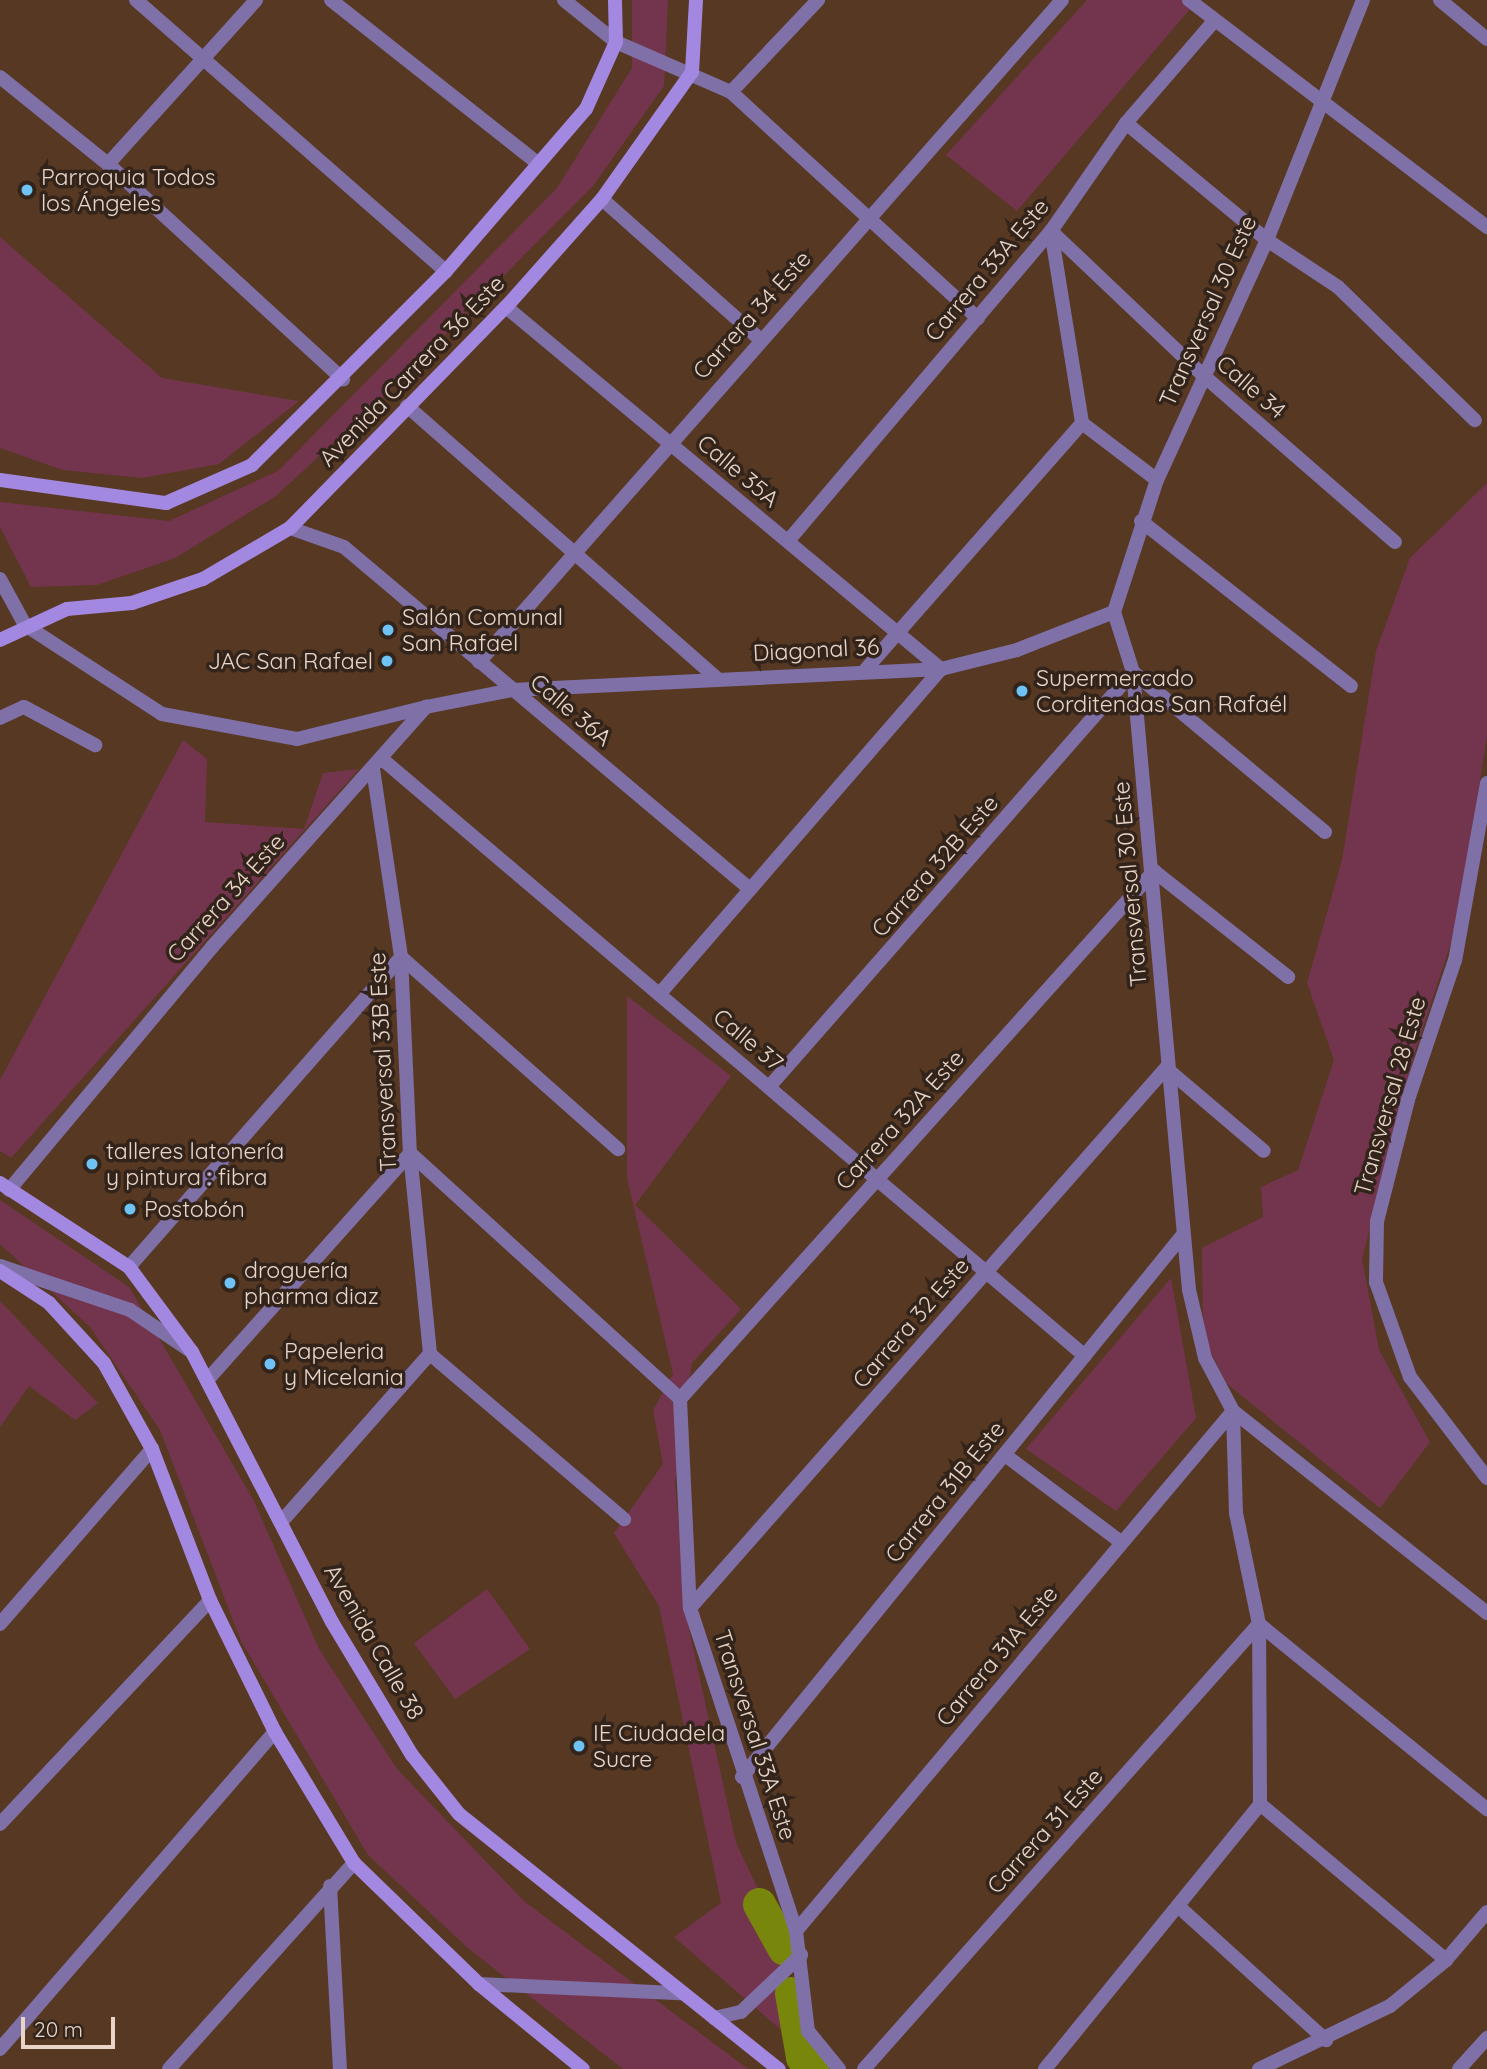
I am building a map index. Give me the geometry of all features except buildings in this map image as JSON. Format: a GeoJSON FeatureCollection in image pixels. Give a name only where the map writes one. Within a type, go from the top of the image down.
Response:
{"type":"FeatureCollection","features":[{"type":"Feature","properties":{"kind":"street"},"geometry":{"type":"LineString","coordinates":[[136,0],[205,55],[446,271]]}},
{"type":"Feature","properties":{"kind":"street"},"geometry":{"type":"LineString","coordinates":[[108,164],[256,0]]}},
{"type":"Feature","properties":{"kind":"street"},"geometry":{"type":"LineString","coordinates":[[331,0],[536,162]]}},
{"type":"Feature","properties":{"kind":"street"},"geometry":{"type":"LineString","coordinates":[[564,0],[615,42],[692,72],[731,92],[978,318]]}},
{"type":"Feature","properties":{"kind":"street","name":"Avenida Carrera 36 Este"},"geometry":{"type":"LineString","coordinates":[[0,480],[166,503],[252,465],[343,379],[446,271],[536,162],[586,109],[615,42],[615,0]]}},
{"type":"Feature","properties":{"kind":"street"},"geometry":{"type":"LineString","coordinates":[[692,72],[696,0]]}},
{"type":"Feature","properties":{"kind":"street"},"geometry":{"type":"LineString","coordinates":[[731,92],[818,0]]}},
{"type":"Feature","properties":{"kind":"street","name":"Carrera 34 Este"},"geometry":{"type":"LineString","coordinates":[[479,662],[571,550],[1062,0]]}},
{"type":"Feature","properties":{"kind":"street"},"geometry":{"type":"LineString","coordinates":[[1189,0],[1324,100],[1487,227]]}},
{"type":"Feature","properties":{"kind":"street","name":"Transversal 30 Este"},"geometry":{"type":"LineString","coordinates":[[1260,1804],[1259,1624],[1236,1513],[1233,1411],[1205,1358],[1182,1236],[1166,1068],[1154,871],[1133,672],[1114,612],[1141,521],[1157,480],[1267,240],[1363,0]]}},
{"type":"Feature","properties":{"kind":"street"},"geometry":{"type":"LineString","coordinates":[[1440,0],[1487,39]]}},
{"type":"Feature","properties":{"kind":"street","name":"Carrera 33A Este"},"geometry":{"type":"LineString","coordinates":[[788,541],[1051,231],[1126,123],[1214,21]]}},
{"type":"Feature","properties":{"kind":"street","name":"Avenida Carrera 36 Este"},"geometry":{"type":"LineString","coordinates":[[25,625],[67,609],[132,603],[203,579],[290,528],[506,307],[602,199],[692,72]]}},
{"type":"Feature","properties":{"kind":"street"},"geometry":{"type":"LineString","coordinates":[[0,77],[108,164],[343,379]]}},
{"type":"Feature","properties":{"kind":"street"},"geometry":{"type":"LineString","coordinates":[[1126,123],[1267,240],[1338,287],[1475,420]]}},
{"type":"Feature","properties":{"kind":"street"},"geometry":{"type":"LineString","coordinates":[[602,199],[761,340]]}},
{"type":"Feature","properties":{"kind":"street"},"geometry":{"type":"LineString","coordinates":[[1051,231],[1082,423],[1157,480]]}},
{"type":"Feature","properties":{"kind":"street","name":"Calle 34"},"geometry":{"type":"LineString","coordinates":[[1051,231],[1204,376],[1395,542]]}},
{"type":"Feature","properties":{"kind":"street","name":"Calle 35A"},"geometry":{"type":"LineString","coordinates":[[506,307],[941,669]]}},
{"type":"Feature","properties":{"kind":"street"},"geometry":{"type":"LineString","coordinates":[[407,406],[717,678]]}},
{"type":"Feature","properties":{"kind":"street"},"geometry":{"type":"LineString","coordinates":[[866,669],[901,636],[1082,423]]}},
{"type":"Feature","properties":{"kind":"street"},"geometry":{"type":"LineString","coordinates":[[1141,521],[1351,686]]}},
{"type":"Feature","properties":{"kind":"street","name":"Calle 36A"},"geometry":{"type":"LineString","coordinates":[[290,528],[344,547],[750,889]]}},
{"type":"Feature","properties":{"kind":"street"},"geometry":{"type":"LineString","coordinates":[[0,579],[25,625],[162,714],[297,739],[426,707],[512,690]]}},
{"type":"Feature","properties":{"kind":"street","name":"Diagonal 36"},"geometry":{"type":"LineString","coordinates":[[512,690],[866,669],[941,669],[1017,650],[1114,612]]}},
{"type":"Feature","properties":{"kind":"street"},"geometry":{"type":"LineString","coordinates":[[0,640],[25,625]]}},
{"type":"Feature","properties":{"kind":"street"},"geometry":{"type":"LineString","coordinates":[[659,994],[941,669]]}},
{"type":"Feature","properties":{"kind":"street"},"geometry":{"type":"LineString","coordinates":[[1133,672],[1325,832]]}},
{"type":"Feature","properties":{"kind":"street","name":"Carrera 32B Este"},"geometry":{"type":"LineString","coordinates":[[769,1087],[1133,672]]}},
{"type":"Feature","properties":{"kind":"street"},"geometry":{"type":"LineString","coordinates":[[0,718],[24,707],[95,745]]}},
{"type":"Feature","properties":{"kind":"street","name":"Carrera 34 Este"},"geometry":{"type":"LineString","coordinates":[[5,1186],[203,957],[378,764],[426,707]]}},
{"type":"Feature","properties":{"kind":"street","name":"Calle 37"},"geometry":{"type":"LineString","coordinates":[[378,764],[659,994],[1084,1356]]}},
{"type":"Feature","properties":{"kind":"street","name":"Transversal 33B Este"},"geometry":{"type":"LineString","coordinates":[[378,764],[401,957],[410,1153],[430,1354]]}},
{"type":"Feature","properties":{"kind":"street","name":"Transversal 28 Este"},"geometry":{"type":"LineString","coordinates":[[1487,783],[1455,960],[1408,1100],[1377,1222],[1376,1282],[1410,1377],[1487,1478]]}},
{"type":"Feature","properties":{"kind":"street"},"geometry":{"type":"LineString","coordinates":[[1154,871],[1288,978]]}},
{"type":"Feature","properties":{"kind":"street","name":"Carrera 32A Este"},"geometry":{"type":"LineString","coordinates":[[680,1399],[1154,871]]}},
{"type":"Feature","properties":{"kind":"street"},"geometry":{"type":"LineString","coordinates":[[129,1267],[401,957],[618,1149]]}},
{"type":"Feature","properties":{"kind":"street"},"geometry":{"type":"LineString","coordinates":[[1166,1068],[1264,1151]]}},
{"type":"Feature","properties":{"kind":"street","name":"Carrera 32 Este"},"geometry":{"type":"LineString","coordinates":[[690,1608],[1166,1068]]}},
{"type":"Feature","properties":{"kind":"street"},"geometry":{"type":"LineString","coordinates":[[210,1377],[410,1153],[680,1399]]}},
{"type":"Feature","properties":{"kind":"street","name":"Avenida Calle 38"},"geometry":{"type":"LineString","coordinates":[[5,1186],[129,1267],[192,1352],[210,1377],[332,1622],[412,1755],[459,1814],[779,2069]]}},
{"type":"Feature","properties":{"kind":"street","name":"Carrera 31B Este"},"geometry":{"type":"LineString","coordinates":[[743,1777],[1182,1236]]}},
{"type":"Feature","properties":{"kind":"street"},"geometry":{"type":"LineString","coordinates":[[0,1268],[130,1310],[192,1352]]}},
{"type":"Feature","properties":{"kind":"street"},"geometry":{"type":"LineString","coordinates":[[0,1268],[50,1303],[104,1363],[152,1449],[210,1600],[275,1732],[354,1863],[479,1984],[583,2069]]}},
{"type":"Feature","properties":{"kind":"street"},"geometry":{"type":"LineString","coordinates":[[282,1521],[430,1354],[624,1519]]}},
{"type":"Feature","properties":{"kind":"street","name":"Transversal 33A Este"},"geometry":{"type":"LineString","coordinates":[[680,1399],[690,1608],[743,1777],[796,1931],[808,2031],[839,2069]]}},
{"type":"Feature","properties":{"kind":"street"},"geometry":{"type":"LineString","coordinates":[[1233,1411],[1487,1613]]}},
{"type":"Feature","properties":{"kind":"street","name":"Carrera 31A Este"},"geometry":{"type":"LineString","coordinates":[[796,1931],[1233,1411]]}},
{"type":"Feature","properties":{"kind":"street"},"geometry":{"type":"LineString","coordinates":[[0,1625],[152,1449]]}},
{"type":"Feature","properties":{"kind":"street"},"geometry":{"type":"LineString","coordinates":[[1005,1455],[1122,1543]]}},
{"type":"Feature","properties":{"kind":"street"},"geometry":{"type":"LineString","coordinates":[[0,1824],[210,1600]]}},
{"type":"Feature","properties":{"kind":"street"},"geometry":{"type":"LineString","coordinates":[[1259,1624],[1487,1810]]}},
{"type":"Feature","properties":{"kind":"street","name":"Carrera 31 Este"},"geometry":{"type":"LineString","coordinates":[[864,2069],[1259,1624]]}},
{"type":"Feature","properties":{"kind":"street"},"geometry":{"type":"LineString","coordinates":[[0,2049],[275,1732]]}},
{"type":"Feature","properties":{"kind":"street"},"geometry":{"type":"LineString","coordinates":[[1045,2069],[1260,1804],[1446,1960]]}},
{"type":"Feature","properties":{"kind":"street"},"geometry":{"type":"LineString","coordinates":[[169,2069],[330,1886],[354,1863]]}},
{"type":"Feature","properties":{"kind":"street"},"geometry":{"type":"LineString","coordinates":[[330,1886],[340,2069]]}},
{"type":"Feature","properties":{"kind":"street"},"geometry":{"type":"LineString","coordinates":[[1178,1906],[1326,2040]]}},
{"type":"Feature","properties":{"kind":"street"},"geometry":{"type":"LineString","coordinates":[[1259,2069],[1326,2040],[1390,2006],[1446,1960],[1487,1912]]}},
{"type":"Feature","properties":{"kind":"street"},"geometry":{"type":"LineString","coordinates":[[714,2018],[741,2012],[800,1955]]}},
{"type":"Feature","properties":{"kind":"street"},"geometry":{"type":"LineString","coordinates":[[479,1984],[681,1993]]}},
{"type":"Feature","properties":{"kind":"street"},"geometry":{"type":"LineString","coordinates":[[1458,2069],[1487,2038]]}},
{"type":"Feature","properties":{"kind":"shaded area"},"geometry":{"type":"Polygon","coordinates":[[[632,0],[668,0],[664,86],[593,186],[386,394],[276,496],[175,558],[97,585],[31,587],[0,527],[0,502],[169,521],[278,471],[557,188],[632,68],[632,0]]]}},
{"type":"Feature","properties":{"kind":"shaded area"},"geometry":{"type":"Polygon","coordinates":[[[1087,0],[1181,0],[1191,8],[1017,211],[946,155],[1087,0]]]}},
{"type":"Feature","properties":{"kind":"shaded area"},"geometry":{"type":"Polygon","coordinates":[[[0,237],[162,378],[299,401],[219,464],[142,478],[63,470],[0,448],[0,237]]]}},
{"type":"Feature","properties":{"kind":"shaded area"},"geometry":{"type":"Polygon","coordinates":[[[1487,483],[1487,736],[1458,921],[1414,1055],[1362,1259],[1379,1350],[1430,1442],[1380,1508],[1226,1383],[1203,1336],[1202,1248],[1263,1217],[1261,1187],[1298,1170],[1334,1060],[1307,983],[1342,860],[1376,651],[1410,558],[1487,483]]]}},
{"type":"Feature","properties":{"kind":"shaded area"},"geometry":{"type":"Polygon","coordinates":[[[183,740],[207,759],[205,822],[304,829],[323,773],[359,769],[11,1158],[0,1151],[0,1080],[183,740]]]}},
{"type":"Feature","properties":{"kind":"shaded area"},"geometry":{"type":"Polygon","coordinates":[[[627,996],[731,1076],[635,1205],[741,1309],[692,1363],[675,1483],[687,1620],[736,1843],[773,1920],[788,2036],[674,1937],[721,1903],[659,1606],[614,1533],[663,1464],[653,1410],[673,1374],[627,1178],[627,996]]]}},
{"type":"Feature","properties":{"kind":"shaded area"},"geometry":{"type":"Polygon","coordinates":[[[0,1200],[129,1287],[253,1499],[319,1649],[397,1769],[524,1901],[748,2069],[623,2069],[469,1949],[368,1855],[241,1641],[160,1430],[90,1327],[0,1244],[0,1200]]]}},
{"type":"Feature","properties":{"kind":"shaded area"},"geometry":{"type":"Polygon","coordinates":[[[1171,1278],[1196,1418],[1116,1511],[1026,1449],[1171,1278]]]}},
{"type":"Feature","properties":{"kind":"shaded area"},"geometry":{"type":"Polygon","coordinates":[[[0,1301],[98,1403],[75,1420],[29,1386],[0,1427],[0,1301]]]}},
{"type":"Feature","properties":{"kind":"shaded area"},"geometry":{"type":"Polygon","coordinates":[[[487,1589],[530,1649],[455,1699],[414,1643],[487,1589]]]}},
{"type":"Feature","properties":{"kind":"waterway"},"geometry":{"type":"LineString","coordinates":[[759,1904],[784,1949]]}},
{"type":"Feature","properties":{"kind":"waterway"},"geometry":{"type":"LineString","coordinates":[[791,1993],[802,2057],[812,2069]]}},
{"type":"Feature","properties":{"kind":"place","name":"Parroquia Todos los Ángeles"},"geometry":{"type":"Point","coordinates":[27,190]}},
{"type":"Feature","properties":{"kind":"place","name":"Salón Comunal San Rafael"},"geometry":{"type":"Point","coordinates":[388,630]}},
{"type":"Feature","properties":{"kind":"place","name":"JAC San Rafael"},"geometry":{"type":"Point","coordinates":[387,661]}},
{"type":"Feature","properties":{"kind":"place","name":"Supermercado Corditendas San Rafaél"},"geometry":{"type":"Point","coordinates":[1022,691]}},
{"type":"Feature","properties":{"kind":"place","name":"talleres latonería y pintura : fibra"},"geometry":{"type":"Point","coordinates":[92,1164]}},
{"type":"Feature","properties":{"kind":"place","name":"Postobón"},"geometry":{"type":"Point","coordinates":[130,1209]}},
{"type":"Feature","properties":{"kind":"place","name":"droguería pharma diaz"},"geometry":{"type":"Point","coordinates":[230,1283]}},
{"type":"Feature","properties":{"kind":"place","name":"Papeleria y Micelania"},"geometry":{"type":"Point","coordinates":[270,1364]}},
{"type":"Feature","properties":{"kind":"place","name":"IE Ciudadela Sucre"},"geometry":{"type":"Point","coordinates":[579,1746]}}]}
